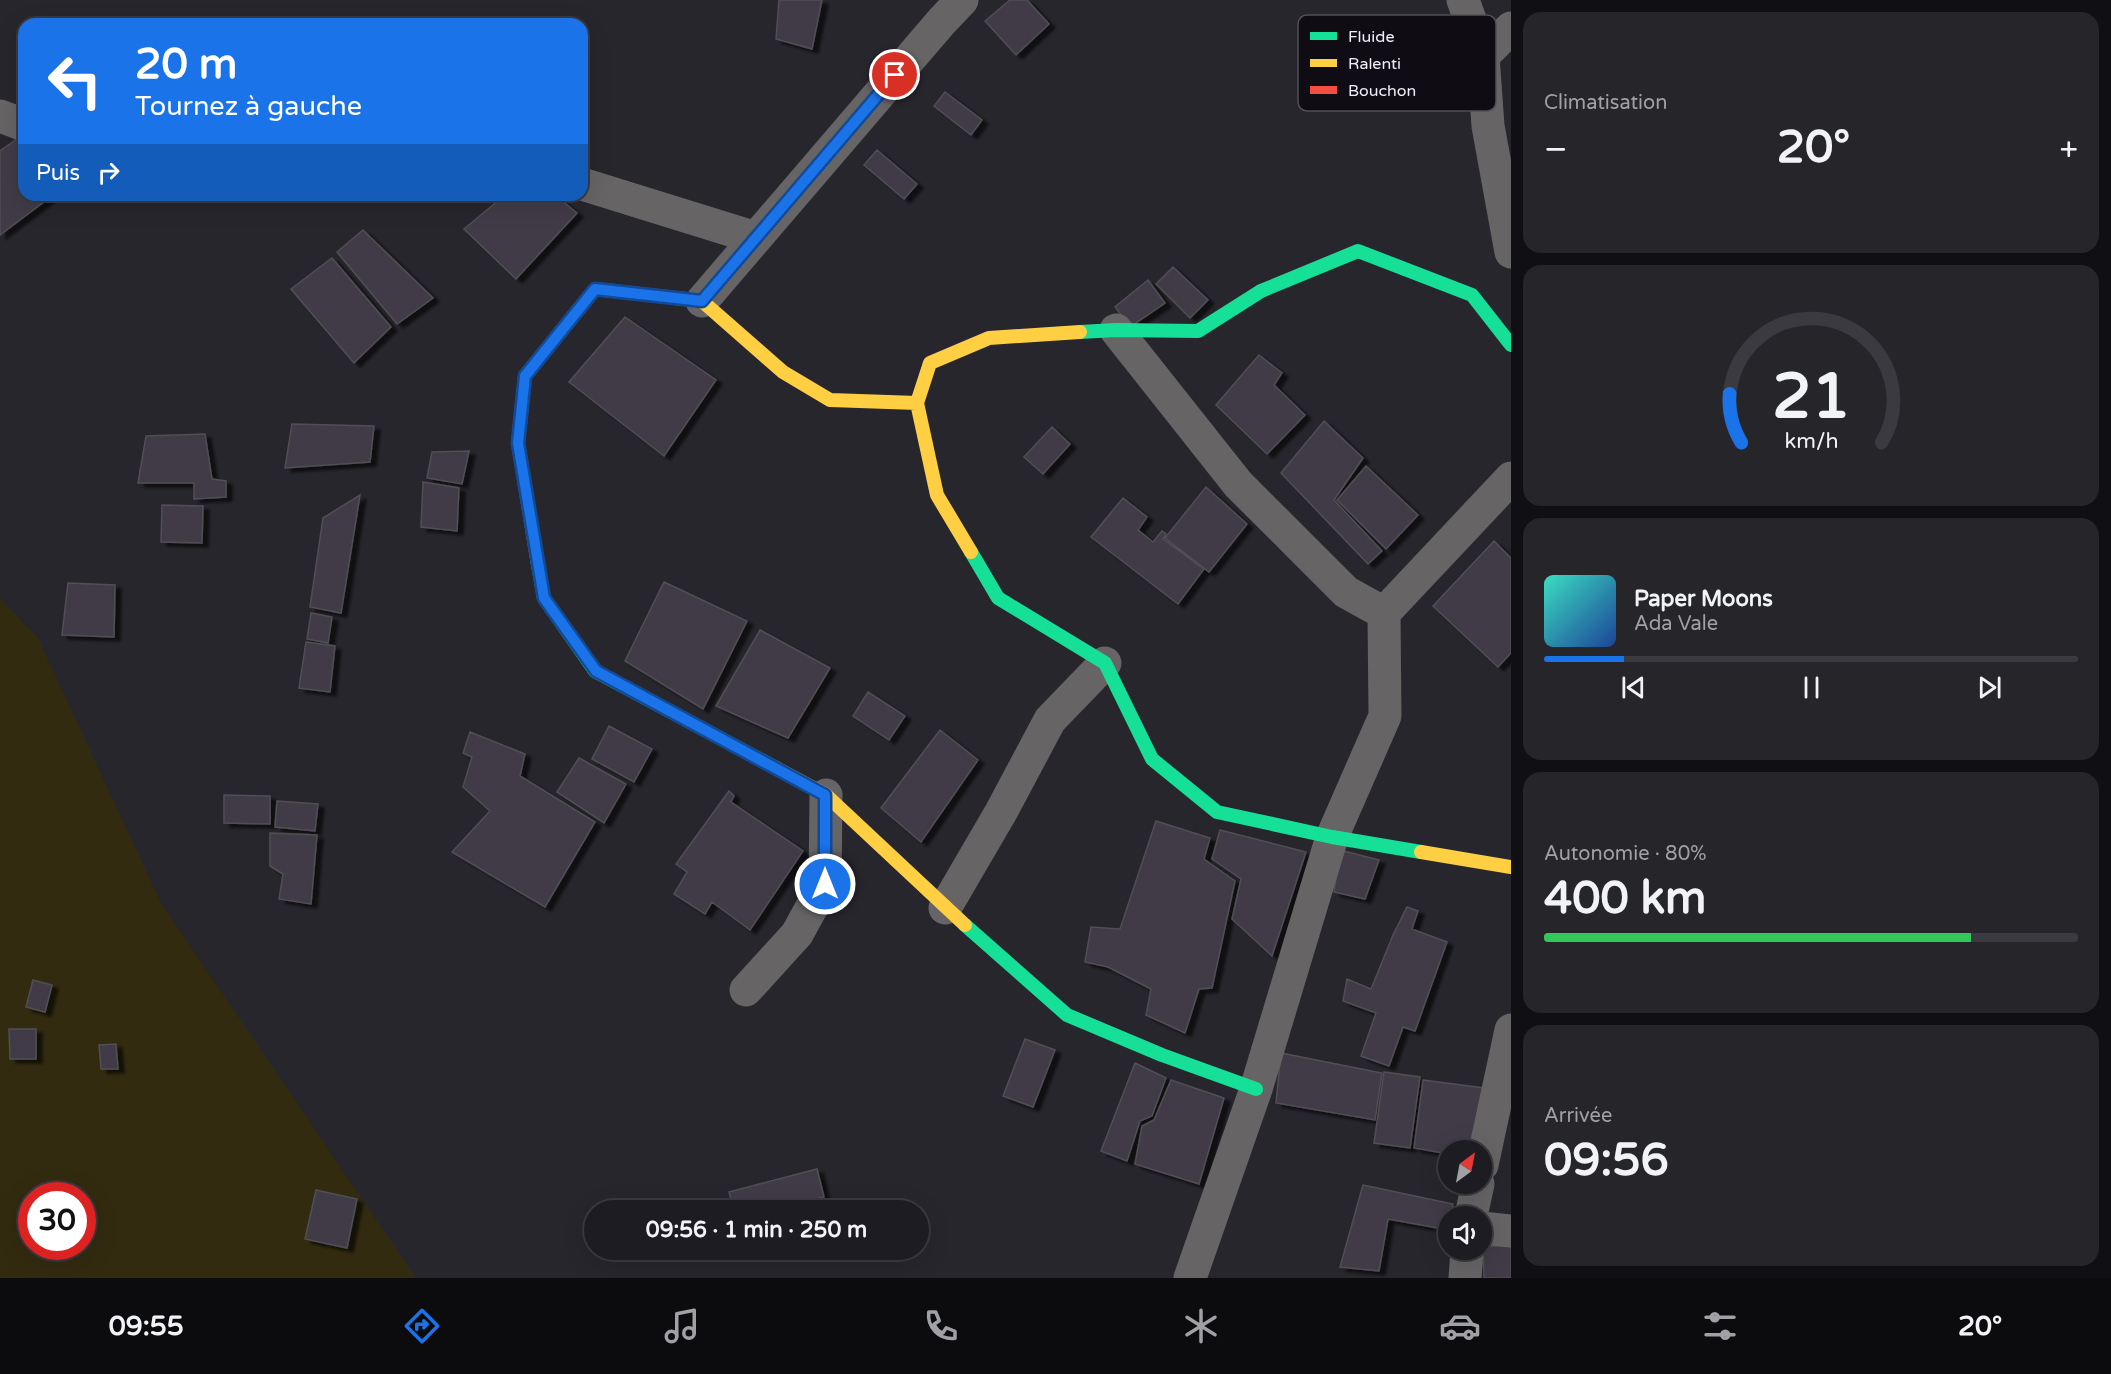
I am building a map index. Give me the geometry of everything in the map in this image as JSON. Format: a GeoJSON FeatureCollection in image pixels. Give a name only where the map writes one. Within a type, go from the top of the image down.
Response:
{"type":"FeatureCollection","features":[{"type":"Feature","properties":{"kind":"street"},"geometry":{"type":"LineString","coordinates":[[702,301],[962,0]]}},
{"type":"Feature","properties":{"kind":"street"},"geometry":{"type":"LineString","coordinates":[[1463,0],[1468,15]]}},
{"type":"Feature","properties":{"kind":"street"},"geometry":{"type":"LineString","coordinates":[[1496,43],[1511,28]]}},
{"type":"Feature","properties":{"kind":"street"},"geometry":{"type":"LineString","coordinates":[[1487,111],[1511,252]]}},
{"type":"Feature","properties":{"kind":"street"},"geometry":{"type":"LineString","coordinates":[[0,116],[18,123]]}},
{"type":"Feature","properties":{"kind":"street"},"geometry":{"type":"LineString","coordinates":[[588,186],[756,238]]}},
{"type":"Feature","properties":{"kind":"street"},"geometry":{"type":"LineString","coordinates":[[1511,345],[1472,296],[1358,251],[1261,291],[1198,332],[1116,330],[989,338],[930,363],[917,403],[937,495],[998,598],[1105,663],[1152,759],[1217,812],[1332,837],[1511,867]]}},
{"type":"Feature","properties":{"kind":"street"},"geometry":{"type":"LineString","coordinates":[[917,403],[830,400],[783,372],[702,301],[595,289],[525,376],[518,443],[544,598],[596,671],[825,795],[945,908],[1067,1015],[1162,1056],[1256,1089]]}},
{"type":"Feature","properties":{"kind":"street"},"geometry":{"type":"LineString","coordinates":[[1116,330],[1238,484],[1346,592],[1384,613]]}},
{"type":"Feature","properties":{"kind":"street"},"geometry":{"type":"LineString","coordinates":[[1190,1278],[1256,1089],[1332,837],[1385,716],[1384,613],[1511,478]]}},
{"type":"Feature","properties":{"kind":"street"},"geometry":{"type":"LineString","coordinates":[[945,908],[1001,812],[1050,720],[1105,663]]}},
{"type":"Feature","properties":{"kind":"street"},"geometry":{"type":"LineString","coordinates":[[746,990],[797,934],[825,884],[825,795]]}},
{"type":"Feature","properties":{"kind":"street"},"geometry":{"type":"LineString","coordinates":[[1488,1140],[1511,1030]]}},
{"type":"Feature","properties":{"kind":"street"},"geometry":{"type":"LineString","coordinates":[[1492,1229],[1511,1231]]}},
{"type":"Feature","properties":{"kind":"street"},"geometry":{"type":"LineString","coordinates":[[1465,1278],[1466,1260]]}},
{"type":"Feature","properties":{"kind":"sand"},"geometry":{"type":"Polygon","coordinates":[[[0,598],[38,638],[161,903],[416,1278],[0,1278],[0,598]]]}},
{"type":"Feature","properties":{"kind":"building"},"geometry":{"type":"Polygon","coordinates":[[[779,0],[822,0],[812,49],[776,39],[779,0]]]}},
{"type":"Feature","properties":{"kind":"building"},"geometry":{"type":"Polygon","coordinates":[[[1010,0],[1027,0],[1049,24],[1016,55],[985,21],[1010,0]]]}},
{"type":"Feature","properties":{"kind":"building"},"geometry":{"type":"Polygon","coordinates":[[[945,92],[982,120],[971,135],[934,106],[945,92]]]}},
{"type":"Feature","properties":{"kind":"building"},"geometry":{"type":"Polygon","coordinates":[[[18,140],[18,201],[45,201],[0,235],[0,151],[18,140]]]}},
{"type":"Feature","properties":{"kind":"building"},"geometry":{"type":"Polygon","coordinates":[[[877,150],[917,184],[904,199],[864,165],[877,150]]]}},
{"type":"Feature","properties":{"kind":"building"},"geometry":{"type":"Polygon","coordinates":[[[498,201],[562,201],[577,213],[516,279],[464,229],[498,201]]]}},
{"type":"Feature","properties":{"kind":"building"},"geometry":{"type":"Polygon","coordinates":[[[363,230],[433,298],[397,324],[337,252],[363,230]]]}},
{"type":"Feature","properties":{"kind":"building"},"geometry":{"type":"Polygon","coordinates":[[[332,258],[391,327],[354,363],[291,289],[332,258]]]}},
{"type":"Feature","properties":{"kind":"building"},"geometry":{"type":"Polygon","coordinates":[[[1173,267],[1208,300],[1190,318],[1156,284],[1173,267]]]}},
{"type":"Feature","properties":{"kind":"building"},"geometry":{"type":"Polygon","coordinates":[[[1148,280],[1165,303],[1130,327],[1115,307],[1148,280]]]}},
{"type":"Feature","properties":{"kind":"building"},"geometry":{"type":"Polygon","coordinates":[[[625,317],[716,380],[664,456],[569,382],[625,317]]]}},
{"type":"Feature","properties":{"kind":"building"},"geometry":{"type":"Polygon","coordinates":[[[1259,355],[1282,373],[1274,385],[1305,415],[1267,454],[1216,405],[1259,355]]]}},
{"type":"Feature","properties":{"kind":"building"},"geometry":{"type":"Polygon","coordinates":[[[1324,421],[1363,458],[1334,500],[1382,551],[1368,564],[1281,473],[1324,421]]]}},
{"type":"Feature","properties":{"kind":"building"},"geometry":{"type":"Polygon","coordinates":[[[292,424],[374,426],[370,462],[285,468],[292,424]]]}},
{"type":"Feature","properties":{"kind":"building"},"geometry":{"type":"Polygon","coordinates":[[[1052,427],[1070,444],[1043,474],[1024,457],[1052,427]]]}},
{"type":"Feature","properties":{"kind":"building"},"geometry":{"type":"Polygon","coordinates":[[[205,434],[212,479],[226,481],[226,497],[194,499],[194,483],[138,483],[146,436],[205,434]]]}},
{"type":"Feature","properties":{"kind":"building"},"geometry":{"type":"Polygon","coordinates":[[[469,451],[462,484],[427,478],[432,452],[469,451]]]}},
{"type":"Feature","properties":{"kind":"building"},"geometry":{"type":"Polygon","coordinates":[[[1366,466],[1418,515],[1386,549],[1337,500],[1366,466]]]}},
{"type":"Feature","properties":{"kind":"building"},"geometry":{"type":"Polygon","coordinates":[[[423,482],[459,488],[457,531],[421,527],[423,482]]]}},
{"type":"Feature","properties":{"kind":"building"},"geometry":{"type":"Polygon","coordinates":[[[1206,487],[1247,524],[1209,572],[1165,538],[1206,487]]]}},
{"type":"Feature","properties":{"kind":"building"},"geometry":{"type":"Polygon","coordinates":[[[360,495],[341,613],[310,607],[323,518],[360,495]]]}},
{"type":"Feature","properties":{"kind":"building"},"geometry":{"type":"Polygon","coordinates":[[[1123,498],[1147,517],[1138,530],[1153,542],[1162,531],[1166,534],[1163,539],[1204,569],[1178,604],[1091,537],[1123,498]]]}},
{"type":"Feature","properties":{"kind":"building"},"geometry":{"type":"Polygon","coordinates":[[[162,505],[203,506],[202,543],[161,542],[162,505]]]}},
{"type":"Feature","properties":{"kind":"building"},"geometry":{"type":"Polygon","coordinates":[[[1494,541],[1511,558],[1511,653],[1498,667],[1433,606],[1494,541]]]}},
{"type":"Feature","properties":{"kind":"building"},"geometry":{"type":"Polygon","coordinates":[[[664,582],[747,621],[703,709],[625,661],[664,582]]]}},
{"type":"Feature","properties":{"kind":"building"},"geometry":{"type":"Polygon","coordinates":[[[68,583],[115,585],[114,637],[62,635],[68,583]]]}},
{"type":"Feature","properties":{"kind":"building"},"geometry":{"type":"Polygon","coordinates":[[[311,613],[332,617],[328,643],[307,639],[311,613]]]}},
{"type":"Feature","properties":{"kind":"building"},"geometry":{"type":"Polygon","coordinates":[[[760,630],[830,668],[788,738],[716,706],[760,630]]]}},
{"type":"Feature","properties":{"kind":"building"},"geometry":{"type":"Polygon","coordinates":[[[306,642],[335,646],[330,692],[299,688],[306,642]]]}},
{"type":"Feature","properties":{"kind":"building"},"geometry":{"type":"Polygon","coordinates":[[[868,692],[905,716],[889,740],[853,716],[868,692]]]}},
{"type":"Feature","properties":{"kind":"building"},"geometry":{"type":"Polygon","coordinates":[[[609,726],[652,749],[634,782],[592,759],[609,726]]]}},
{"type":"Feature","properties":{"kind":"building"},"geometry":{"type":"Polygon","coordinates":[[[940,730],[978,760],[921,842],[881,808],[940,730]]]}},
{"type":"Feature","properties":{"kind":"building"},"geometry":{"type":"Polygon","coordinates":[[[470,732],[525,754],[520,776],[595,822],[545,907],[452,852],[490,811],[463,787],[472,757],[463,753],[470,732]]]}},
{"type":"Feature","properties":{"kind":"building"},"geometry":{"type":"Polygon","coordinates":[[[579,758],[626,784],[604,823],[557,792],[579,758]]]}},
{"type":"Feature","properties":{"kind":"building"},"geometry":{"type":"Polygon","coordinates":[[[729,791],[734,796],[731,802],[803,851],[750,930],[712,902],[705,914],[674,894],[687,872],[676,864],[729,791]]]}},
{"type":"Feature","properties":{"kind":"building"},"geometry":{"type":"Polygon","coordinates":[[[224,795],[270,796],[270,824],[224,823],[224,795]]]}},
{"type":"Feature","properties":{"kind":"building"},"geometry":{"type":"Polygon","coordinates":[[[277,801],[318,804],[315,831],[275,827],[277,801]]]}},
{"type":"Feature","properties":{"kind":"building"},"geometry":{"type":"Polygon","coordinates":[[[1156,821],[1210,838],[1204,859],[1235,881],[1212,988],[1199,989],[1185,1033],[1146,1015],[1151,989],[1108,967],[1085,962],[1091,927],[1120,929],[1156,821]]]}},
{"type":"Feature","properties":{"kind":"building"},"geometry":{"type":"Polygon","coordinates":[[[1220,830],[1306,852],[1272,956],[1232,919],[1241,879],[1212,859],[1220,830]]]}},
{"type":"Feature","properties":{"kind":"building"},"geometry":{"type":"Polygon","coordinates":[[[270,833],[317,835],[311,904],[279,899],[283,874],[270,866],[270,833]]]}},
{"type":"Feature","properties":{"kind":"building"},"geometry":{"type":"Polygon","coordinates":[[[1340,850],[1379,860],[1365,899],[1334,892],[1340,850]]]}},
{"type":"Feature","properties":{"kind":"building"},"geometry":{"type":"Polygon","coordinates":[[[1407,907],[1418,911],[1412,929],[1447,942],[1415,1031],[1403,1027],[1389,1066],[1361,1056],[1376,1013],[1343,1001],[1347,979],[1371,989],[1407,907]]]}},
{"type":"Feature","properties":{"kind":"building"},"geometry":{"type":"Polygon","coordinates":[[[33,980],[52,985],[45,1012],[26,1007],[33,980]]]}},
{"type":"Feature","properties":{"kind":"building"},"geometry":{"type":"Polygon","coordinates":[[[9,1029],[36,1029],[36,1059],[10,1059],[9,1029]]]}},
{"type":"Feature","properties":{"kind":"building"},"geometry":{"type":"Polygon","coordinates":[[[1025,1039],[1055,1050],[1033,1107],[1003,1096],[1025,1039]]]}},
{"type":"Feature","properties":{"kind":"building"},"geometry":{"type":"Polygon","coordinates":[[[116,1044],[118,1069],[101,1069],[99,1045],[116,1044]]]}},
{"type":"Feature","properties":{"kind":"building"},"geometry":{"type":"Polygon","coordinates":[[[1281,1053],[1382,1073],[1375,1120],[1276,1103],[1281,1053]]]}},
{"type":"Feature","properties":{"kind":"building"},"geometry":{"type":"Polygon","coordinates":[[[1135,1063],[1166,1078],[1152,1116],[1140,1121],[1127,1161],[1101,1151],[1135,1063]]]}},
{"type":"Feature","properties":{"kind":"building"},"geometry":{"type":"Polygon","coordinates":[[[1384,1072],[1420,1077],[1410,1148],[1374,1143],[1384,1072]]]}},
{"type":"Feature","properties":{"kind":"building"},"geometry":{"type":"Polygon","coordinates":[[[1171,1080],[1224,1098],[1199,1184],[1135,1164],[1142,1126],[1154,1120],[1171,1080]]]}},
{"type":"Feature","properties":{"kind":"building"},"geometry":{"type":"Polygon","coordinates":[[[1423,1080],[1484,1088],[1474,1140],[1438,1140],[1438,1152],[1414,1148],[1423,1080]]]}},
{"type":"Feature","properties":{"kind":"building"},"geometry":{"type":"Polygon","coordinates":[[[817,1169],[824,1197],[812,1200],[731,1200],[729,1192],[817,1169]]]}},
{"type":"Feature","properties":{"kind":"building"},"geometry":{"type":"Polygon","coordinates":[[[1363,1185],[1453,1204],[1453,1206],[1438,1206],[1438,1228],[1388,1219],[1379,1271],[1340,1267],[1363,1185]]]}},
{"type":"Feature","properties":{"kind":"building"},"geometry":{"type":"Polygon","coordinates":[[[316,1190],[357,1199],[347,1248],[305,1239],[316,1190]]]}},
{"type":"Feature","properties":{"kind":"building"},"geometry":{"type":"Polygon","coordinates":[[[1492,1246],[1511,1246],[1511,1278],[1484,1278],[1483,1260],[1492,1260],[1492,1246]]]}},
{"type":"Feature","properties":{"kind":"traffic: fast"},"geometry":{"type":"LineString","coordinates":[[1080,332],[1198,331],[1261,291],[1358,251],[1472,295],[1511,345]]}},
{"type":"Feature","properties":{"kind":"traffic: fast"},"geometry":{"type":"LineString","coordinates":[[971,552],[998,598],[1105,663],[1152,759],[1217,812],[1332,837],[1421,852]]}},
{"type":"Feature","properties":{"kind":"traffic: fast"},"geometry":{"type":"LineString","coordinates":[[537,559],[544,598],[595,671],[776,768]]}},
{"type":"Feature","properties":{"kind":"traffic: fast"},"geometry":{"type":"LineString","coordinates":[[965,925],[1067,1015],[1162,1055],[1256,1089]]}},
{"type":"Feature","properties":{"kind":"traffic: slow"},"geometry":{"type":"LineString","coordinates":[[676,298],[702,301],[783,372],[830,400],[917,403]]}},
{"type":"Feature","properties":{"kind":"traffic: slow"},"geometry":{"type":"LineString","coordinates":[[971,552],[937,495],[917,403],[930,363],[989,338],[1080,332]]}},
{"type":"Feature","properties":{"kind":"traffic: slow"},"geometry":{"type":"LineString","coordinates":[[776,768],[826,795],[965,925]]}},
{"type":"Feature","properties":{"kind":"traffic: slow"},"geometry":{"type":"LineString","coordinates":[[1421,852],[1511,867]]}},
{"type":"Feature","properties":{"kind":"traffic: jam"},"geometry":{"type":"LineString","coordinates":[[537,559],[518,443],[525,376],[595,289],[676,298]]}},
{"type":"Feature","properties":{"kind":"route"},"geometry":{"type":"LineString","coordinates":[[825,884],[825,795],[596,671],[544,598],[518,443],[525,376],[595,289],[702,301],[895,75]]}}]}
